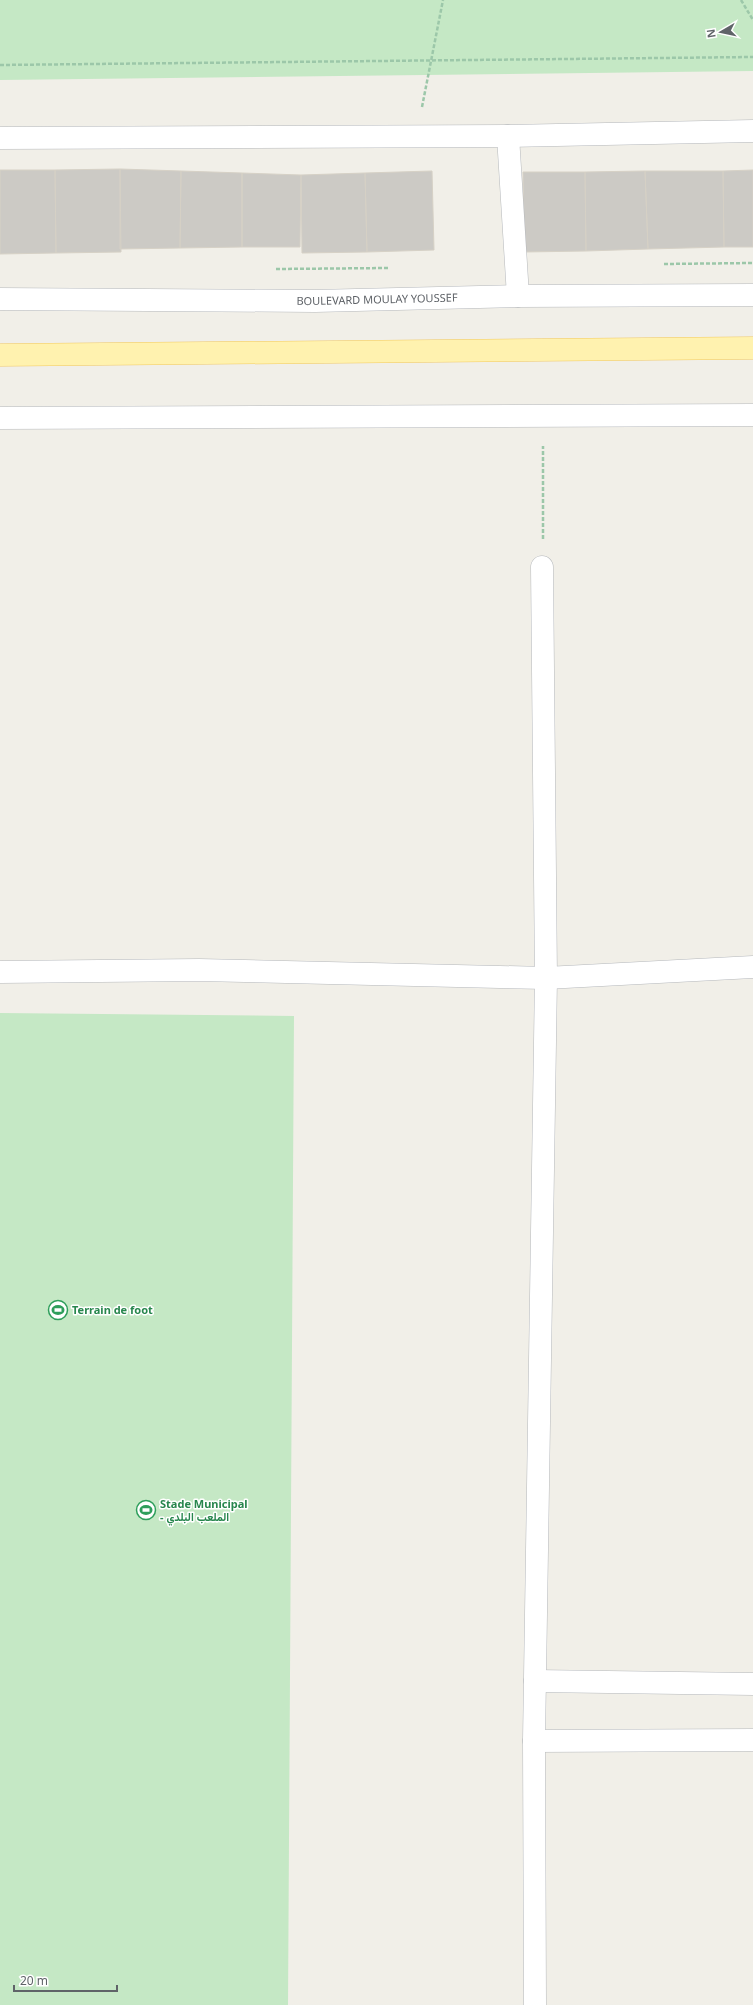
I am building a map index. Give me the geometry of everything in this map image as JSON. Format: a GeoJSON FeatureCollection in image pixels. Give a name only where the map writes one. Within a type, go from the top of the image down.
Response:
{"type":"FeatureCollection","features":[{"type":"Feature","properties":{"kind":"main road"},"geometry":{"type":"LineString","coordinates":[[0,355],[753,348]]}},
{"type":"Feature","properties":{"kind":"street"},"geometry":{"type":"LineString","coordinates":[[0,138],[508,136],[753,131]]}},
{"type":"Feature","properties":{"kind":"street"},"geometry":{"type":"LineString","coordinates":[[508,136],[518,296]]}},
{"type":"Feature","properties":{"kind":"street","name":"BOULEVARD MOULAY YOUSSEF"},"geometry":{"type":"LineString","coordinates":[[0,299],[316,300],[518,296],[753,295]]}},
{"type":"Feature","properties":{"kind":"street"},"geometry":{"type":"LineString","coordinates":[[0,418],[753,415]]}},
{"type":"Feature","properties":{"kind":"street"},"geometry":{"type":"LineString","coordinates":[[535,2005],[534,1741],[546,978],[542,568]]}},
{"type":"Feature","properties":{"kind":"street"},"geometry":{"type":"LineString","coordinates":[[0,972],[199,970],[546,978],[753,967]]}},
{"type":"Feature","properties":{"kind":"street"},"geometry":{"type":"LineString","coordinates":[[535,1681],[753,1684]]}},
{"type":"Feature","properties":{"kind":"street"},"geometry":{"type":"LineString","coordinates":[[534,1741],[753,1740]]}},
{"type":"Feature","properties":{"kind":"path"},"geometry":{"type":"LineString","coordinates":[[416,136],[443,0]]}},
{"type":"Feature","properties":{"kind":"path"},"geometry":{"type":"LineString","coordinates":[[741,0],[753,20]]}},
{"type":"Feature","properties":{"kind":"path"},"geometry":{"type":"LineString","coordinates":[[0,65],[753,57]]}},
{"type":"Feature","properties":{"kind":"path"},"geometry":{"type":"LineString","coordinates":[[658,264],[753,263]]}},
{"type":"Feature","properties":{"kind":"path"},"geometry":{"type":"LineString","coordinates":[[270,269],[397,268]]}},
{"type":"Feature","properties":{"kind":"path"},"geometry":{"type":"LineString","coordinates":[[542,568],[543,443]]}},
{"type":"Feature","properties":{"kind":"green space"},"geometry":{"type":"Polygon","coordinates":[[[0,0],[753,0],[753,71],[0,80],[0,0]]]}},
{"type":"Feature","properties":{"kind":"green space","name":"Stade Municipal - الملعب البلدي"},"geometry":{"type":"Polygon","coordinates":[[[0,1013],[294,1016],[288,2005],[0,2005],[0,1013]]]}},
{"type":"Feature","properties":{"kind":"building"},"geometry":{"type":"Polygon","coordinates":[[[120,169],[181,171],[180,248],[120,249],[120,169]]]}},
{"type":"Feature","properties":{"kind":"building"},"geometry":{"type":"Polygon","coordinates":[[[120,169],[121,252],[56,253],[55,170],[120,169]]]}},
{"type":"Feature","properties":{"kind":"building"},"geometry":{"type":"Polygon","coordinates":[[[0,170],[55,170],[56,253],[0,254],[0,170]]]}},
{"type":"Feature","properties":{"kind":"building"},"geometry":{"type":"Polygon","coordinates":[[[753,170],[753,247],[724,247],[723,171],[753,170]]]}},
{"type":"Feature","properties":{"kind":"building"},"geometry":{"type":"Polygon","coordinates":[[[181,171],[242,173],[242,247],[180,248],[181,171]]]}},
{"type":"Feature","properties":{"kind":"building"},"geometry":{"type":"Polygon","coordinates":[[[432,171],[434,250],[367,252],[365,173],[432,171]]]}},
{"type":"Feature","properties":{"kind":"building"},"geometry":{"type":"Polygon","coordinates":[[[645,171],[648,249],[586,251],[585,172],[645,171]]]}},
{"type":"Feature","properties":{"kind":"building"},"geometry":{"type":"Polygon","coordinates":[[[645,171],[723,171],[724,247],[648,249],[645,171]]]}},
{"type":"Feature","properties":{"kind":"building"},"geometry":{"type":"Polygon","coordinates":[[[523,172],[585,172],[586,251],[524,252],[523,172]]]}},
{"type":"Feature","properties":{"kind":"building"},"geometry":{"type":"Polygon","coordinates":[[[242,173],[301,175],[300,247],[242,247],[242,173]]]}},
{"type":"Feature","properties":{"kind":"building"},"geometry":{"type":"Polygon","coordinates":[[[365,173],[367,252],[302,253],[301,175],[365,173]]]}},
{"type":"Feature","properties":{"kind":"place","name":"Terrain de foot"},"geometry":{"type":"Point","coordinates":[58,1310]}},
{"type":"Feature","properties":{"kind":"place","name":"Stade Municipal - الملعب البلدي"},"geometry":{"type":"Point","coordinates":[146,1510]}}]}
